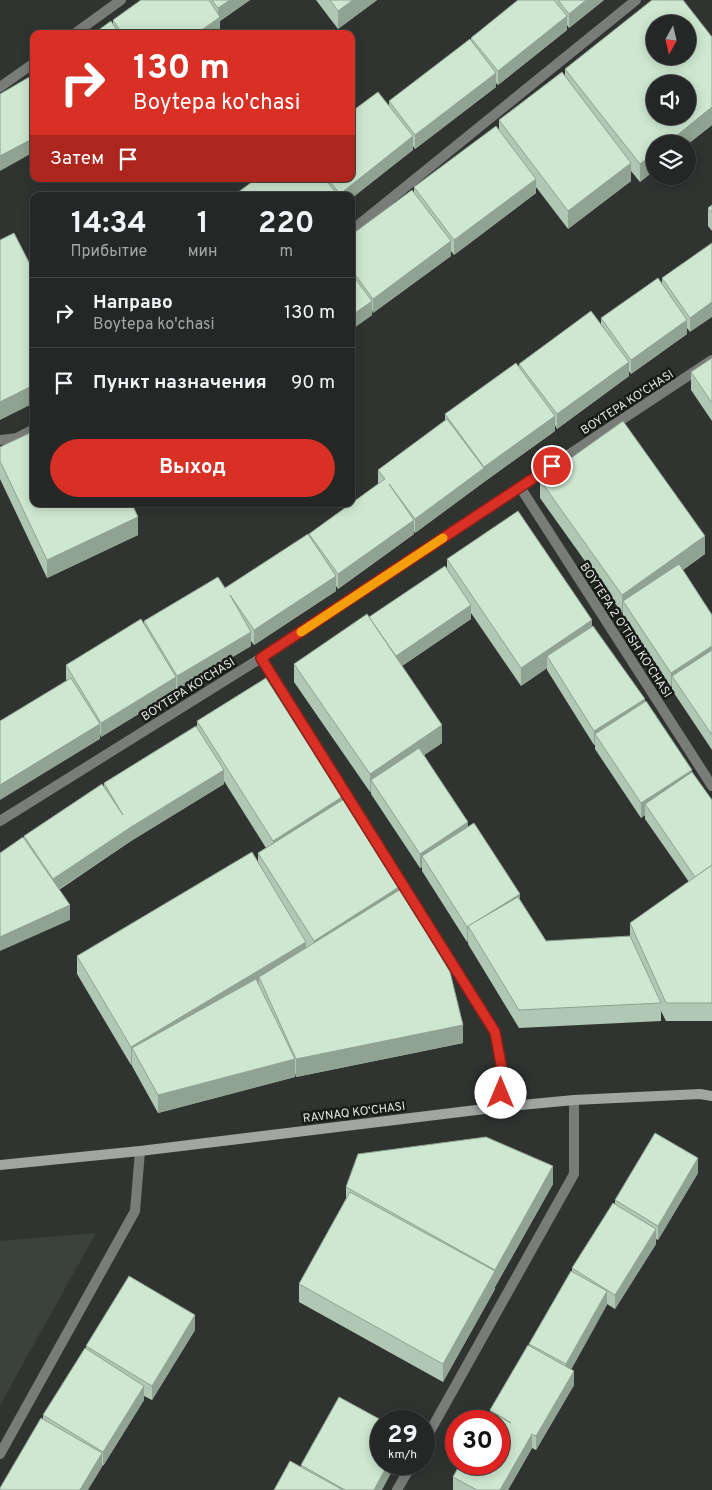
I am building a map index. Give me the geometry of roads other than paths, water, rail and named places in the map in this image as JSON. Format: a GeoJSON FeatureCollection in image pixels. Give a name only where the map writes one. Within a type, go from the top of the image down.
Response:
{"type":"FeatureCollection","features":[{"type":"Feature","properties":{"kind":"street"},"geometry":{"type":"LineString","coordinates":[[80,30],[121,0]]}},
{"type":"Feature","properties":{"kind":"street"},"geometry":{"type":"LineString","coordinates":[[355,227],[636,0]]}},
{"type":"Feature","properties":{"kind":"street"},"geometry":{"type":"LineString","coordinates":[[0,88],[30,66]]}},
{"type":"Feature","properties":{"kind":"street","name":"BOYTEPA KO'CHASI"},"geometry":{"type":"LineString","coordinates":[[0,821],[261,658],[712,360]]}},
{"type":"Feature","properties":{"kind":"street"},"geometry":{"type":"LineString","coordinates":[[0,440],[17,438],[30,431]]}},
{"type":"Feature","properties":{"kind":"street","name":"BOYTEPA 2 O'TISH KO'CHASI"},"geometry":{"type":"LineString","coordinates":[[520,487],[712,786]]}},
{"type":"Feature","properties":{"kind":"street"},"geometry":{"type":"LineString","coordinates":[[261,658],[495,1032],[501,1064],[501,1107]]}},
{"type":"Feature","properties":{"kind":"street","name":"RAVNAQ KO‘CHASI"},"geometry":{"type":"LineString","coordinates":[[0,1165],[501,1107],[574,1100],[700,1094],[712,1096]]}},
{"type":"Feature","properties":{"kind":"street"},"geometry":{"type":"LineString","coordinates":[[435,1422],[574,1174],[574,1100]]}},
{"type":"Feature","properties":{"kind":"street"},"geometry":{"type":"LineString","coordinates":[[0,1454],[135,1211],[140,1150]]}},
{"type":"Feature","properties":{"kind":"street"},"geometry":{"type":"LineString","coordinates":[[397,1490],[406,1475]]}}]}
